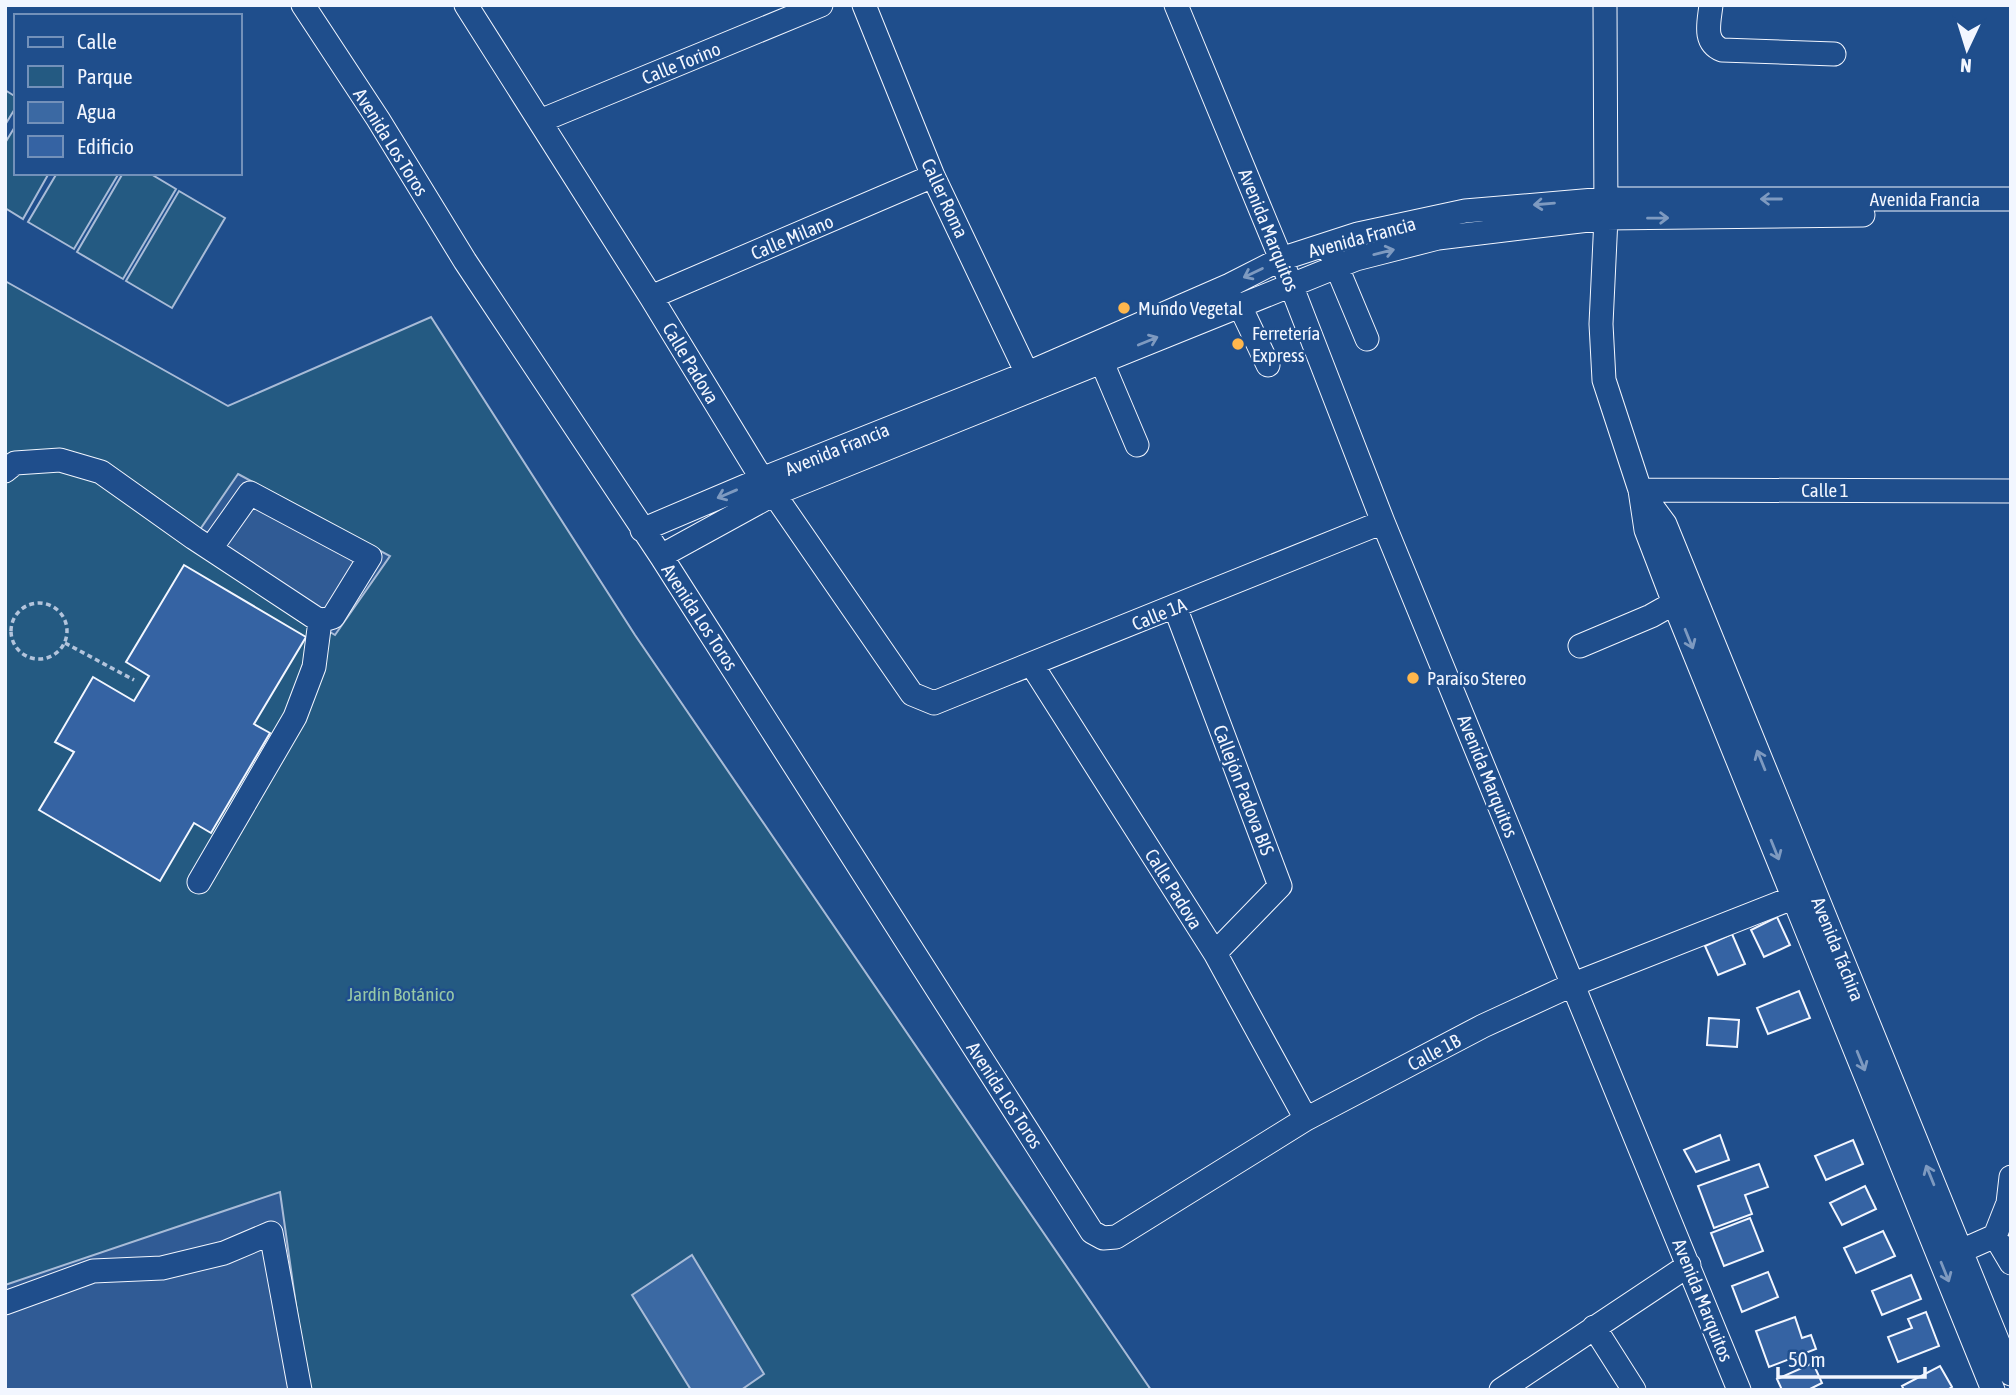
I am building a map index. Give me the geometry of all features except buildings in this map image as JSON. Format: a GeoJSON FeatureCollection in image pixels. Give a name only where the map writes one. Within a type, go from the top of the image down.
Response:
{"type":"FeatureCollection","features":[{"type":"Feature","properties":{"kind":"street","name":"Avenida Los Toros"},"geometry":{"type":"LineString","coordinates":[[303,5],[378,119],[465,261],[661,556],[1092,1232]]}},
{"type":"Feature","properties":{"kind":"street","name":"Calle Padova"},"geometry":{"type":"LineString","coordinates":[[466,5],[768,486],[912,694],[934,703]]}},
{"type":"Feature","properties":{"kind":"street","name":"Calle Torino"},"geometry":{"type":"LineString","coordinates":[[540,121],[821,5]]}},
{"type":"Feature","properties":{"kind":"street","name":"Caller Roma"},"geometry":{"type":"LineString","coordinates":[[864,5],[933,176],[1031,380]]}},
{"type":"Feature","properties":{"kind":"street","name":"Avenida Marquitos"},"geometry":{"type":"LineString","coordinates":[[1176,5],[1281,259],[1383,522],[1739,1390]]}},
{"type":"Feature","properties":{"kind":"street"},"geometry":{"type":"LineString","coordinates":[[1605,5],[1606,209],[1601,324],[1604,380],[1640,490],[1656,527],[1674,603],[1993,1390]]}},
{"type":"Feature","properties":{"kind":"street"},"geometry":{"type":"LineString","coordinates":[[1711,5],[1708,36],[1713,46],[1722,50],[1834,54]]}},
{"type":"Feature","properties":{"kind":"street","name":"Calle Milano"},"geometry":{"type":"LineString","coordinates":[[651,298],[933,176]]}},
{"type":"Feature","properties":{"kind":"street","name":"Avenida Francia"},"geometry":{"type":"LineString","coordinates":[[642,530],[768,486],[1031,380],[1281,259],[1358,234],[1465,211],[2011,199]]}},
{"type":"Feature","properties":{"kind":"street","name":"Avenida Francia"},"geometry":{"type":"LineString","coordinates":[[1031,380],[1101,360],[1356,258],[1438,238],[1606,209],[2011,215]]}},
{"type":"Feature","properties":{"kind":"street"},"geometry":{"type":"LineString","coordinates":[[1327,244],[1367,339]]}},
{"type":"Feature","properties":{"kind":"street"},"geometry":{"type":"LineString","coordinates":[[1238,304],[1268,365]]}},
{"type":"Feature","properties":{"kind":"street"},"geometry":{"type":"LineString","coordinates":[[1101,360],[1137,445]]}},
{"type":"Feature","properties":{"kind":"street"},"geometry":{"type":"LineString","coordinates":[[5,471],[15,463],[60,460],[102,472],[320,621]]}},
{"type":"Feature","properties":{"kind":"street","name":"Avenida Francia"},"geometry":{"type":"LineString","coordinates":[[661,556],[768,486]]}},
{"type":"Feature","properties":{"kind":"street","name":"Calle 1"},"geometry":{"type":"LineString","coordinates":[[1640,490],[2011,491]]}},
{"type":"Feature","properties":{"kind":"street"},"geometry":{"type":"LineString","coordinates":[[211,548],[250,492],[370,557],[333,617],[320,621]]}},
{"type":"Feature","properties":{"kind":"street","name":"Calle 1A"},"geometry":{"type":"LineString","coordinates":[[934,703],[1383,522]]}},
{"type":"Feature","properties":{"kind":"street","name":"Avenida Táchira"},"geometry":{"type":"LineString","coordinates":[[1656,527],[2011,1374]]}},
{"type":"Feature","properties":{"kind":"street"},"geometry":{"type":"LineString","coordinates":[[1580,646],[1651,616],[1674,603]]}},
{"type":"Feature","properties":{"kind":"street","name":"Callejón Padova BIS"},"geometry":{"type":"LineString","coordinates":[[1175,607],[1280,886],[1215,953]]}},
{"type":"Feature","properties":{"kind":"street"},"geometry":{"type":"LineString","coordinates":[[199,882],[295,718],[314,667],[320,621]]}},
{"type":"Feature","properties":{"kind":"street","name":"Calle Padova"},"geometry":{"type":"LineString","coordinates":[[1032,665],[1215,953],[1306,1119]]}},
{"type":"Feature","properties":{"kind":"street","name":"Calle 1B"},"geometry":{"type":"LineString","coordinates":[[1092,1232],[1103,1238],[1116,1237],[1306,1119],[1483,1026],[1574,984],[1795,897]]}},
{"type":"Feature","properties":{"kind":"street"},"geometry":{"type":"LineString","coordinates":[[1961,1251],[1995,1236],[2008,1203],[2011,1177]]}},
{"type":"Feature","properties":{"kind":"street"},"geometry":{"type":"LineString","coordinates":[[5,1303],[93,1271],[162,1268],[224,1253],[271,1233],[300,1390]]}},
{"type":"Feature","properties":{"kind":"street"},"geometry":{"type":"LineString","coordinates":[[1995,1236],[2011,1264]]}},
{"type":"Feature","properties":{"kind":"street"},"geometry":{"type":"LineString","coordinates":[[1501,1390],[1689,1265]]}},
{"type":"Feature","properties":{"kind":"street"},"geometry":{"type":"LineString","coordinates":[[1594,1326],[1634,1390]]}},
{"type":"Feature","properties":{"kind":"path"},"geometry":{"type":"LineString","coordinates":[[33,604],[52,606],[65,620],[65,643],[51,656],[36,659],[26,656],[13,642],[11,632],[14,618],[33,604]]}},
{"type":"Feature","properties":{"kind":"path"},"geometry":{"type":"LineString","coordinates":[[5,617],[14,618]]}},
{"type":"Feature","properties":{"kind":"path"},"geometry":{"type":"LineString","coordinates":[[65,643],[134,680]]}},
{"type":"Feature","properties":{"kind":"green space"},"geometry":{"type":"Polygon","coordinates":[[[5,90],[14,96],[14,110],[5,125],[5,90]]]}},
{"type":"Feature","properties":{"kind":"green space"},"geometry":{"type":"Polygon","coordinates":[[[14,128],[14,175],[48,175],[23,219],[5,208],[5,143],[14,128]]]}},
{"type":"Feature","properties":{"kind":"green space"},"geometry":{"type":"Polygon","coordinates":[[[56,175],[118,175],[74,249],[28,222],[56,175]]]}},
{"type":"Feature","properties":{"kind":"green space"},"geometry":{"type":"Polygon","coordinates":[[[122,175],[152,175],[176,189],[123,279],[77,252],[122,175]]]}},
{"type":"Feature","properties":{"kind":"green space"},"geometry":{"type":"Polygon","coordinates":[[[179,191],[225,218],[172,308],[126,281],[179,191]]]}},
{"type":"Feature","properties":{"kind":"green space","name":"Jardín Botánico"},"geometry":{"type":"Polygon","coordinates":[[[5,281],[228,406],[431,317],[635,635],[1151,1390],[5,1390],[5,281]]]}},
{"type":"Feature","properties":{"kind":"shaded area"},"geometry":{"type":"Polygon","coordinates":[[[238,474],[390,556],[335,635],[188,547],[238,474]]]}},
{"type":"Feature","properties":{"kind":"shaded area"},"geometry":{"type":"Polygon","coordinates":[[[280,1192],[308,1390],[5,1390],[5,1285],[280,1192]]]}},
{"type":"Feature","properties":{"kind":"water"},"geometry":{"type":"Polygon","coordinates":[[[692,1255],[764,1374],[741,1390],[691,1390],[632,1295],[692,1255]]]}},
{"type":"Feature","properties":{"kind":"place","name":"Mundo Vegetal"},"geometry":{"type":"Point","coordinates":[1124,308]}},
{"type":"Feature","properties":{"kind":"place","name":"Ferretería Express"},"geometry":{"type":"Point","coordinates":[1238,344]}},
{"type":"Feature","properties":{"kind":"place","name":"Paraíso Stereo"},"geometry":{"type":"Point","coordinates":[1413,678]}}]}
